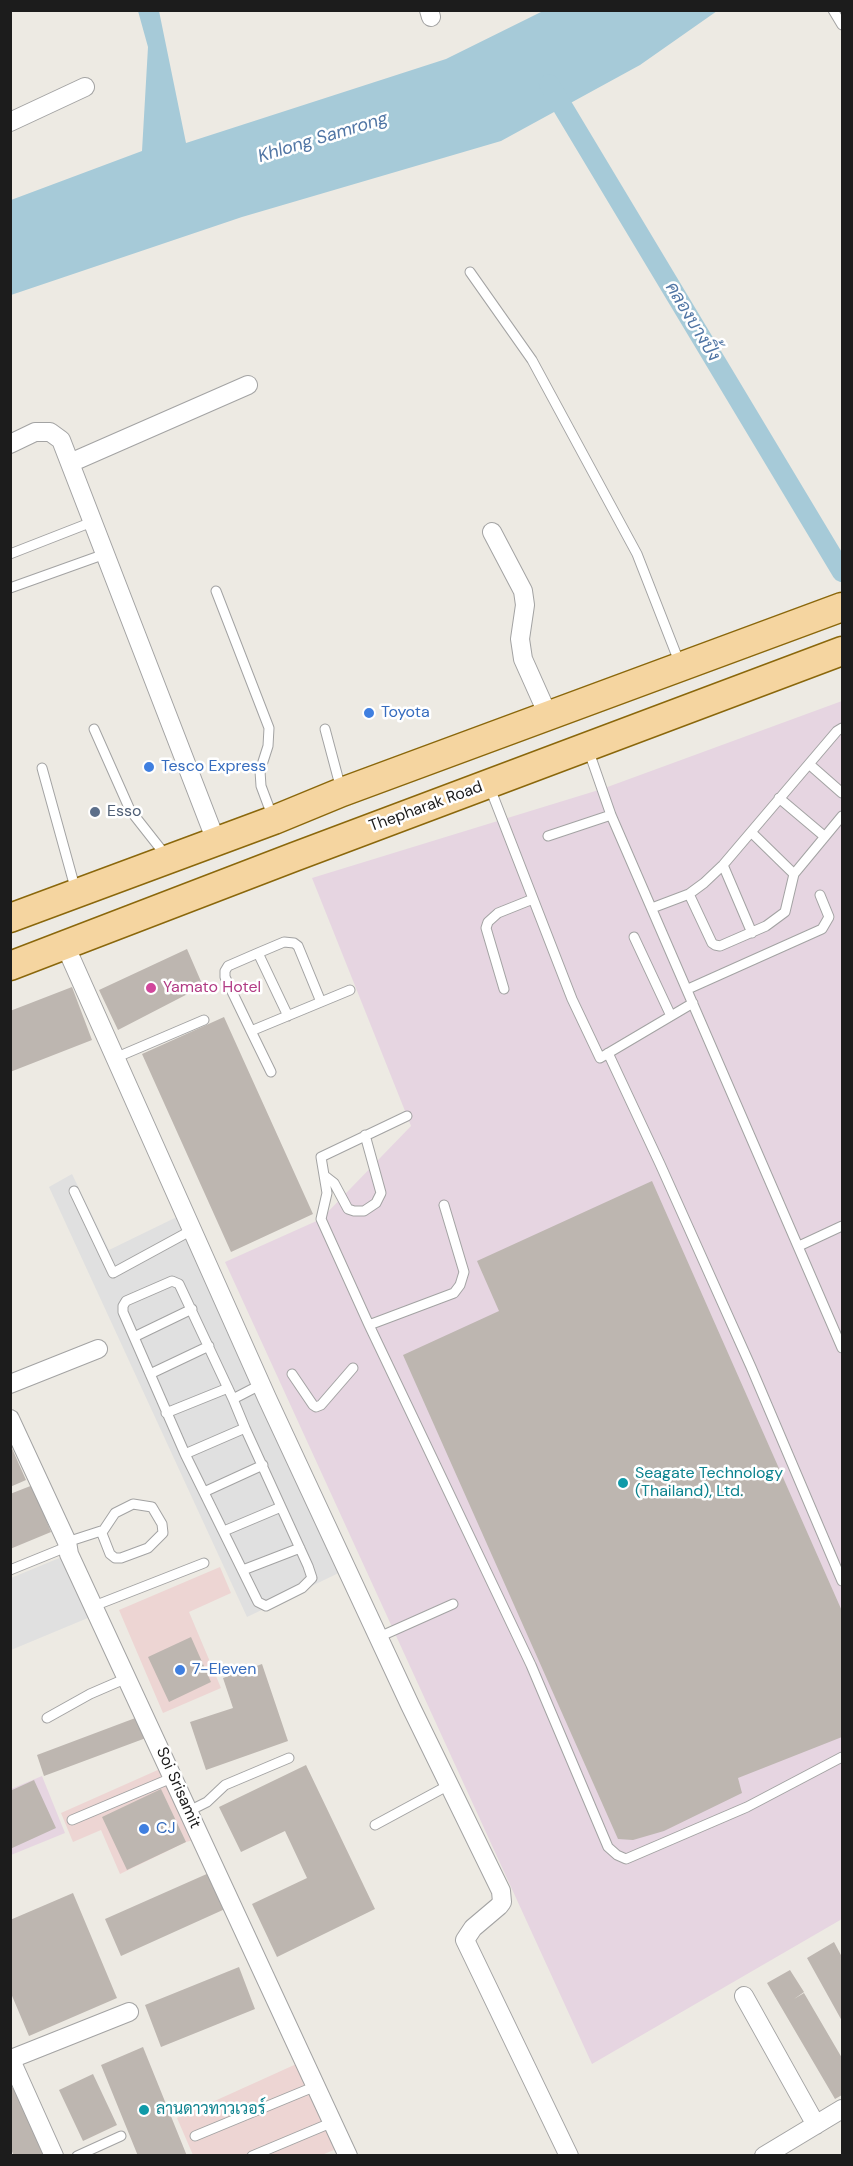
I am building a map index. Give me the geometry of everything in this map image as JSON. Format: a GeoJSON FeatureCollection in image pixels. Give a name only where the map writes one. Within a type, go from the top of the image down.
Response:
{"type":"FeatureCollection","features":[{"type":"Feature","properties":{"kind":"main road"},"geometry":{"type":"LineString","coordinates":[[10,918],[831,611]]}},
{"type":"Feature","properties":{"kind":"main road","name":"Thepharak Road"},"geometry":{"type":"LineString","coordinates":[[10,966],[840,652]]}},
{"type":"Feature","properties":{"kind":"main road"},"geometry":{"type":"LineString","coordinates":[[274,820],[294,857]]}},
{"type":"Feature","properties":{"kind":"street"},"geometry":{"type":"LineString","coordinates":[[10,122],[85,87]]}},
{"type":"Feature","properties":{"kind":"street"},"geometry":{"type":"LineString","coordinates":[[70,463],[248,385]]}},
{"type":"Feature","properties":{"kind":"street"},"geometry":{"type":"LineString","coordinates":[[10,444],[35,432],[50,432],[61,440],[216,841]]}},
{"type":"Feature","properties":{"kind":"street"},"geometry":{"type":"LineString","coordinates":[[492,532],[524,591],[525,605],[520,639],[524,659],[548,716]]}},
{"type":"Feature","properties":{"kind":"street"},"geometry":{"type":"LineString","coordinates":[[65,945],[262,1384],[379,1637],[501,1891],[502,1902],[473,1928],[465,1940],[569,2156]]}},
{"type":"Feature","properties":{"kind":"street"},"geometry":{"type":"LineString","coordinates":[[10,1384],[98,1349]]}},
{"type":"Feature","properties":{"kind":"street","name":"Soi Srisamit"},"geometry":{"type":"LineString","coordinates":[[10,1419],[68,1544],[69,1554],[348,2156]]}},
{"type":"Feature","properties":{"kind":"street"},"geometry":{"type":"LineString","coordinates":[[744,1996],[816,2125]]}},
{"type":"Feature","properties":{"kind":"street"},"geometry":{"type":"LineString","coordinates":[[54,2156],[15,2080],[11,2059],[129,2012]]}},
{"type":"Feature","properties":{"kind":"street"},"geometry":{"type":"LineString","coordinates":[[764,2156],[843,2109]]}},
{"type":"Feature","properties":{"kind":"lane"},"geometry":{"type":"LineString","coordinates":[[833,10],[843,25]]}},
{"type":"Feature","properties":{"kind":"lane"},"geometry":{"type":"LineString","coordinates":[[470,272],[532,360],[632,544],[657,600],[681,666]]}},
{"type":"Feature","properties":{"kind":"lane"},"geometry":{"type":"LineString","coordinates":[[10,554],[92,522]]}},
{"type":"Feature","properties":{"kind":"lane"},"geometry":{"type":"LineString","coordinates":[[10,588],[105,554]]}},
{"type":"Feature","properties":{"kind":"lane"},"geometry":{"type":"LineString","coordinates":[[216,591],[269,728],[268,746],[260,771],[261,786],[274,820]]}},
{"type":"Feature","properties":{"kind":"lane"},"geometry":{"type":"LineString","coordinates":[[652,908],[689,894],[723,865],[779,798],[843,728]]}},
{"type":"Feature","properties":{"kind":"lane"},"geometry":{"type":"LineString","coordinates":[[94,729],[130,810],[168,859]]}},
{"type":"Feature","properties":{"kind":"lane"},"geometry":{"type":"LineString","coordinates":[[326,729],[342,792]]}},
{"type":"Feature","properties":{"kind":"lane"},"geometry":{"type":"LineString","coordinates":[[587,747],[611,815],[843,1348]]}},
{"type":"Feature","properties":{"kind":"lane"},"geometry":{"type":"LineString","coordinates":[[809,764],[843,793]]}},
{"type":"Feature","properties":{"kind":"lane"},"geometry":{"type":"LineString","coordinates":[[42,768],[77,893]]}},
{"type":"Feature","properties":{"kind":"lane"},"geometry":{"type":"LineString","coordinates":[[489,784],[572,999],[600,1058],[693,1003]]}},
{"type":"Feature","properties":{"kind":"lane"},"geometry":{"type":"LineString","coordinates":[[779,798],[824,836]]}},
{"type":"Feature","properties":{"kind":"lane"},"geometry":{"type":"LineString","coordinates":[[548,836],[611,815]]}},
{"type":"Feature","properties":{"kind":"lane"},"geometry":{"type":"LineString","coordinates":[[689,894],[715,945],[720,946],[766,927],[785,912],[794,874],[843,816]]}},
{"type":"Feature","properties":{"kind":"lane"},"geometry":{"type":"LineString","coordinates":[[751,832],[794,874]]}},
{"type":"Feature","properties":{"kind":"lane"},"geometry":{"type":"LineString","coordinates":[[723,865],[752,933]]}},
{"type":"Feature","properties":{"kind":"lane"},"geometry":{"type":"LineString","coordinates":[[688,989],[822,929],[829,917],[820,895]]}},
{"type":"Feature","properties":{"kind":"lane"},"geometry":{"type":"LineString","coordinates":[[504,989],[486,928],[498,913],[533,899]]}},
{"type":"Feature","properties":{"kind":"lane"},"geometry":{"type":"LineString","coordinates":[[634,937],[671,1016]]}},
{"type":"Feature","properties":{"kind":"lane"},"geometry":{"type":"LineString","coordinates":[[271,1072],[225,977],[228,966],[284,942],[294,943],[298,946],[321,1002]]}},
{"type":"Feature","properties":{"kind":"lane"},"geometry":{"type":"LineString","coordinates":[[258,953],[288,1016]]}},
{"type":"Feature","properties":{"kind":"lane"},"geometry":{"type":"LineString","coordinates":[[251,1031],[350,990]]}},
{"type":"Feature","properties":{"kind":"lane"},"geometry":{"type":"LineString","coordinates":[[115,1058],[204,1020]]}},
{"type":"Feature","properties":{"kind":"lane"},"geometry":{"type":"LineString","coordinates":[[608,1053],[732,1324],[843,1581]]}},
{"type":"Feature","properties":{"kind":"lane"},"geometry":{"type":"LineString","coordinates":[[407,1116],[321,1157],[327,1193],[321,1219],[531,1665],[608,1847],[617,1856],[626,1859],[747,1807],[843,1757]]}},
{"type":"Feature","properties":{"kind":"lane"},"geometry":{"type":"LineString","coordinates":[[325,1176],[334,1183],[348,1209],[364,1211],[376,1203],[381,1193],[365,1135]]}},
{"type":"Feature","properties":{"kind":"lane"},"geometry":{"type":"LineString","coordinates":[[74,1191],[113,1273],[192,1230]]}},
{"type":"Feature","properties":{"kind":"lane"},"geometry":{"type":"LineString","coordinates":[[369,1324],[454,1293],[460,1285],[464,1272],[444,1205]]}},
{"type":"Feature","properties":{"kind":"lane"},"geometry":{"type":"LineString","coordinates":[[799,1246],[843,1226]]}},
{"type":"Feature","properties":{"kind":"lane"},"geometry":{"type":"LineString","coordinates":[[172,1281],[179,1284],[192,1309],[309,1566],[312,1578],[302,1588],[266,1606],[258,1602],[185,1454],[123,1312],[123,1306],[126,1301],[172,1281]]}},
{"type":"Feature","properties":{"kind":"lane"},"geometry":{"type":"LineString","coordinates":[[134,1337],[192,1309]]}},
{"type":"Feature","properties":{"kind":"lane"},"geometry":{"type":"LineString","coordinates":[[150,1374],[209,1346]]}},
{"type":"Feature","properties":{"kind":"lane"},"geometry":{"type":"LineString","coordinates":[[292,1374],[313,1406],[316,1407],[321,1405],[353,1368]]}},
{"type":"Feature","properties":{"kind":"lane"},"geometry":{"type":"LineString","coordinates":[[233,1399],[262,1384]]}},
{"type":"Feature","properties":{"kind":"lane"},"geometry":{"type":"LineString","coordinates":[[166,1413],[228,1388]]}},
{"type":"Feature","properties":{"kind":"lane"},"geometry":{"type":"LineString","coordinates":[[185,1454],[245,1428]]}},
{"type":"Feature","properties":{"kind":"lane"},"geometry":{"type":"LineString","coordinates":[[204,1492],[263,1465]]}},
{"type":"Feature","properties":{"kind":"lane"},"geometry":{"type":"LineString","coordinates":[[10,1570],[101,1531],[115,1513],[133,1504],[147,1505],[156,1510],[163,1533],[148,1548],[115,1558],[110,1554],[101,1531]]}},
{"type":"Feature","properties":{"kind":"lane"},"geometry":{"type":"LineString","coordinates":[[224,1531],[281,1507]]}},
{"type":"Feature","properties":{"kind":"lane"},"geometry":{"type":"LineString","coordinates":[[243,1570],[300,1548]]}},
{"type":"Feature","properties":{"kind":"lane"},"geometry":{"type":"LineString","coordinates":[[94,1606],[204,1563]]}},
{"type":"Feature","properties":{"kind":"lane"},"geometry":{"type":"LineString","coordinates":[[379,1637],[453,1604]]}},
{"type":"Feature","properties":{"kind":"lane"},"geometry":{"type":"LineString","coordinates":[[47,1718],[90,1694],[127,1678]]}},
{"type":"Feature","properties":{"kind":"lane"},"geometry":{"type":"LineString","coordinates":[[189,1811],[207,1802],[225,1785],[289,1758]]}},
{"type":"Feature","properties":{"kind":"lane"},"geometry":{"type":"LineString","coordinates":[[72,1820],[174,1777]]}},
{"type":"Feature","properties":{"kind":"lane"},"geometry":{"type":"LineString","coordinates":[[375,1825],[449,1785]]}},
{"type":"Feature","properties":{"kind":"lane"},"geometry":{"type":"LineString","coordinates":[[195,2136],[316,2086]]}},
{"type":"Feature","properties":{"kind":"lane"},"geometry":{"type":"LineString","coordinates":[[252,2156],[333,2122]]}},
{"type":"Feature","properties":{"kind":"lane"},"geometry":{"type":"LineString","coordinates":[[77,2156],[121,2136]]}},
{"type":"Feature","properties":{"kind":"shaded area"},"geometry":{"type":"Polygon","coordinates":[[[842,701],[842,1919],[592,2064],[225,1262],[321,1219],[411,1126],[312,878],[602,789],[842,701]]]}},
{"type":"Feature","properties":{"kind":"shaded area"},"geometry":{"type":"Polygon","coordinates":[[[72,1174],[109,1250],[185,1213],[347,1569],[247,1617],[49,1187],[72,1174]]]}},
{"type":"Feature","properties":{"kind":"shaded area"},"geometry":{"type":"Polygon","coordinates":[[[69,1554],[95,1615],[11,1650],[11,1578],[69,1554]]]}},
{"type":"Feature","properties":{"kind":"shaded area"},"geometry":{"type":"Polygon","coordinates":[[[220,1567],[231,1593],[189,1612],[221,1688],[163,1713],[119,1610],[220,1567]]]}},
{"type":"Feature","properties":{"kind":"shaded area"},"geometry":{"type":"Polygon","coordinates":[[[169,1765],[201,1838],[186,1842],[120,1874],[101,1830],[73,1842],[61,1813],[169,1765]]]}},
{"type":"Feature","properties":{"kind":"shaded area"},"geometry":{"type":"Polygon","coordinates":[[[42,1776],[65,1833],[11,1855],[11,1789],[42,1776]]]}},
{"type":"Feature","properties":{"kind":"shaded area"},"geometry":{"type":"Polygon","coordinates":[[[303,2061],[343,2146],[322,2155],[193,2155],[177,2118],[303,2061]]]}},
{"type":"Feature","properties":{"kind":"water","name":"Khlong Samrong"},"geometry":{"type":"Polygon","coordinates":[[[138,11],[159,11],[186,143],[446,59],[543,11],[717,11],[640,65],[501,141],[242,217],[11,295],[11,200],[142,151],[148,47],[138,11]]]}},
{"type":"Feature","properties":{"kind":"building","name":"Yamato Hotel"},"geometry":{"type":"Polygon","coordinates":[[[187,949],[203,986],[118,1030],[99,990],[187,949]]]}},
{"type":"Feature","properties":{"kind":"building"},"geometry":{"type":"Polygon","coordinates":[[[72,987],[92,1040],[10,1072],[10,1011],[72,987]]]}},
{"type":"Feature","properties":{"kind":"building"},"geometry":{"type":"Polygon","coordinates":[[[224,1017],[313,1214],[231,1252],[142,1054],[224,1017]]]}},
{"type":"Feature","properties":{"kind":"building","name":"Seagate Technology (Thailand), Ltd."},"geometry":{"type":"Polygon","coordinates":[[[652,1181],[842,1611],[842,1737],[738,1778],[742,1793],[664,1831],[633,1840],[618,1839],[403,1355],[499,1311],[477,1261],[652,1181]]]}},
{"type":"Feature","properties":{"kind":"building"},"geometry":{"type":"Polygon","coordinates":[[[10,1444],[26,1480],[10,1487],[10,1444]]]}},
{"type":"Feature","properties":{"kind":"building"},"geometry":{"type":"Polygon","coordinates":[[[33,1485],[51,1532],[10,1549],[10,1494],[33,1485]]]}},
{"type":"Feature","properties":{"kind":"building","name":"7-Eleven"},"geometry":{"type":"Polygon","coordinates":[[[191,1637],[211,1682],[169,1702],[148,1657],[191,1637]]]}},
{"type":"Feature","properties":{"kind":"building"},"geometry":{"type":"Polygon","coordinates":[[[262,1664],[288,1741],[206,1770],[190,1722],[233,1708],[223,1678],[262,1664]]]}},
{"type":"Feature","properties":{"kind":"building"},"geometry":{"type":"Polygon","coordinates":[[[138,1717],[154,1735],[44,1776],[37,1755],[138,1717]]]}},
{"type":"Feature","properties":{"kind":"building"},"geometry":{"type":"Polygon","coordinates":[[[306,1765],[375,1909],[277,1957],[252,1904],[307,1878],[285,1831],[241,1852],[219,1807],[306,1765]]]}},
{"type":"Feature","properties":{"kind":"building"},"geometry":{"type":"Polygon","coordinates":[[[34,1780],[56,1828],[10,1849],[10,1791],[34,1780]]]}},
{"type":"Feature","properties":{"kind":"building","name":"CJ"},"geometry":{"type":"Polygon","coordinates":[[[161,1789],[186,1842],[127,1870],[102,1817],[161,1789]]]}},
{"type":"Feature","properties":{"kind":"building"},"geometry":{"type":"Polygon","coordinates":[[[209,1873],[225,1909],[121,1956],[105,1919],[209,1873]]]}},
{"type":"Feature","properties":{"kind":"building"},"geometry":{"type":"Polygon","coordinates":[[[73,1893],[117,1998],[29,2036],[10,1991],[10,1920],[73,1893]]]}},
{"type":"Feature","properties":{"kind":"building"},"geometry":{"type":"Polygon","coordinates":[[[834,1942],[842,1957],[842,2021],[807,1958],[834,1942]]]}},
{"type":"Feature","properties":{"kind":"building"},"geometry":{"type":"Polygon","coordinates":[[[239,1967],[255,2009],[161,2047],[145,2005],[239,1967]]]}},
{"type":"Feature","properties":{"kind":"building"},"geometry":{"type":"Polygon","coordinates":[[[790,1970],[804,1992],[794,1999],[804,1993],[842,2058],[842,2095],[835,2099],[767,1983],[790,1970]]]}},
{"type":"Feature","properties":{"kind":"building","name":"ลานดาวทาวเวอร์"},"geometry":{"type":"Polygon","coordinates":[[[143,2047],[187,2156],[138,2156],[101,2065],[143,2047]]]}},
{"type":"Feature","properties":{"kind":"building"},"geometry":{"type":"Polygon","coordinates":[[[93,2074],[117,2125],[83,2141],[59,2090],[93,2074]]]}},
{"type":"Feature","properties":{"kind":"building"},"geometry":{"type":"Polygon","coordinates":[[[21,2084],[52,2151],[43,2156],[14,2156],[10,2147],[10,2089],[21,2084]]]}},
{"type":"Feature","properties":{"kind":"waterway","name":"คลองบางปิ้ง"},"geometry":{"type":"LineString","coordinates":[[549,84],[842,572]]}},
{"type":"Feature","properties":{"kind":"place","name":"Toyota"},"geometry":{"type":"Point","coordinates":[369,713]}},
{"type":"Feature","properties":{"kind":"place","name":"Tesco Express"},"geometry":{"type":"Point","coordinates":[149,767]}},
{"type":"Feature","properties":{"kind":"place","name":"Esso"},"geometry":{"type":"Point","coordinates":[95,812]}},
{"type":"Feature","properties":{"kind":"place","name":"Yamato Hotel"},"geometry":{"type":"Point","coordinates":[151,988]}},
{"type":"Feature","properties":{"kind":"place","name":"Seagate Technology (Thailand), Ltd."},"geometry":{"type":"Point","coordinates":[623,1483]}},
{"type":"Feature","properties":{"kind":"place","name":"7-Eleven"},"geometry":{"type":"Point","coordinates":[180,1670]}},
{"type":"Feature","properties":{"kind":"place","name":"CJ"},"geometry":{"type":"Point","coordinates":[144,1829]}},
{"type":"Feature","properties":{"kind":"place","name":"ลานดาวทาวเวอร์"},"geometry":{"type":"Point","coordinates":[144,2110]}}]}
